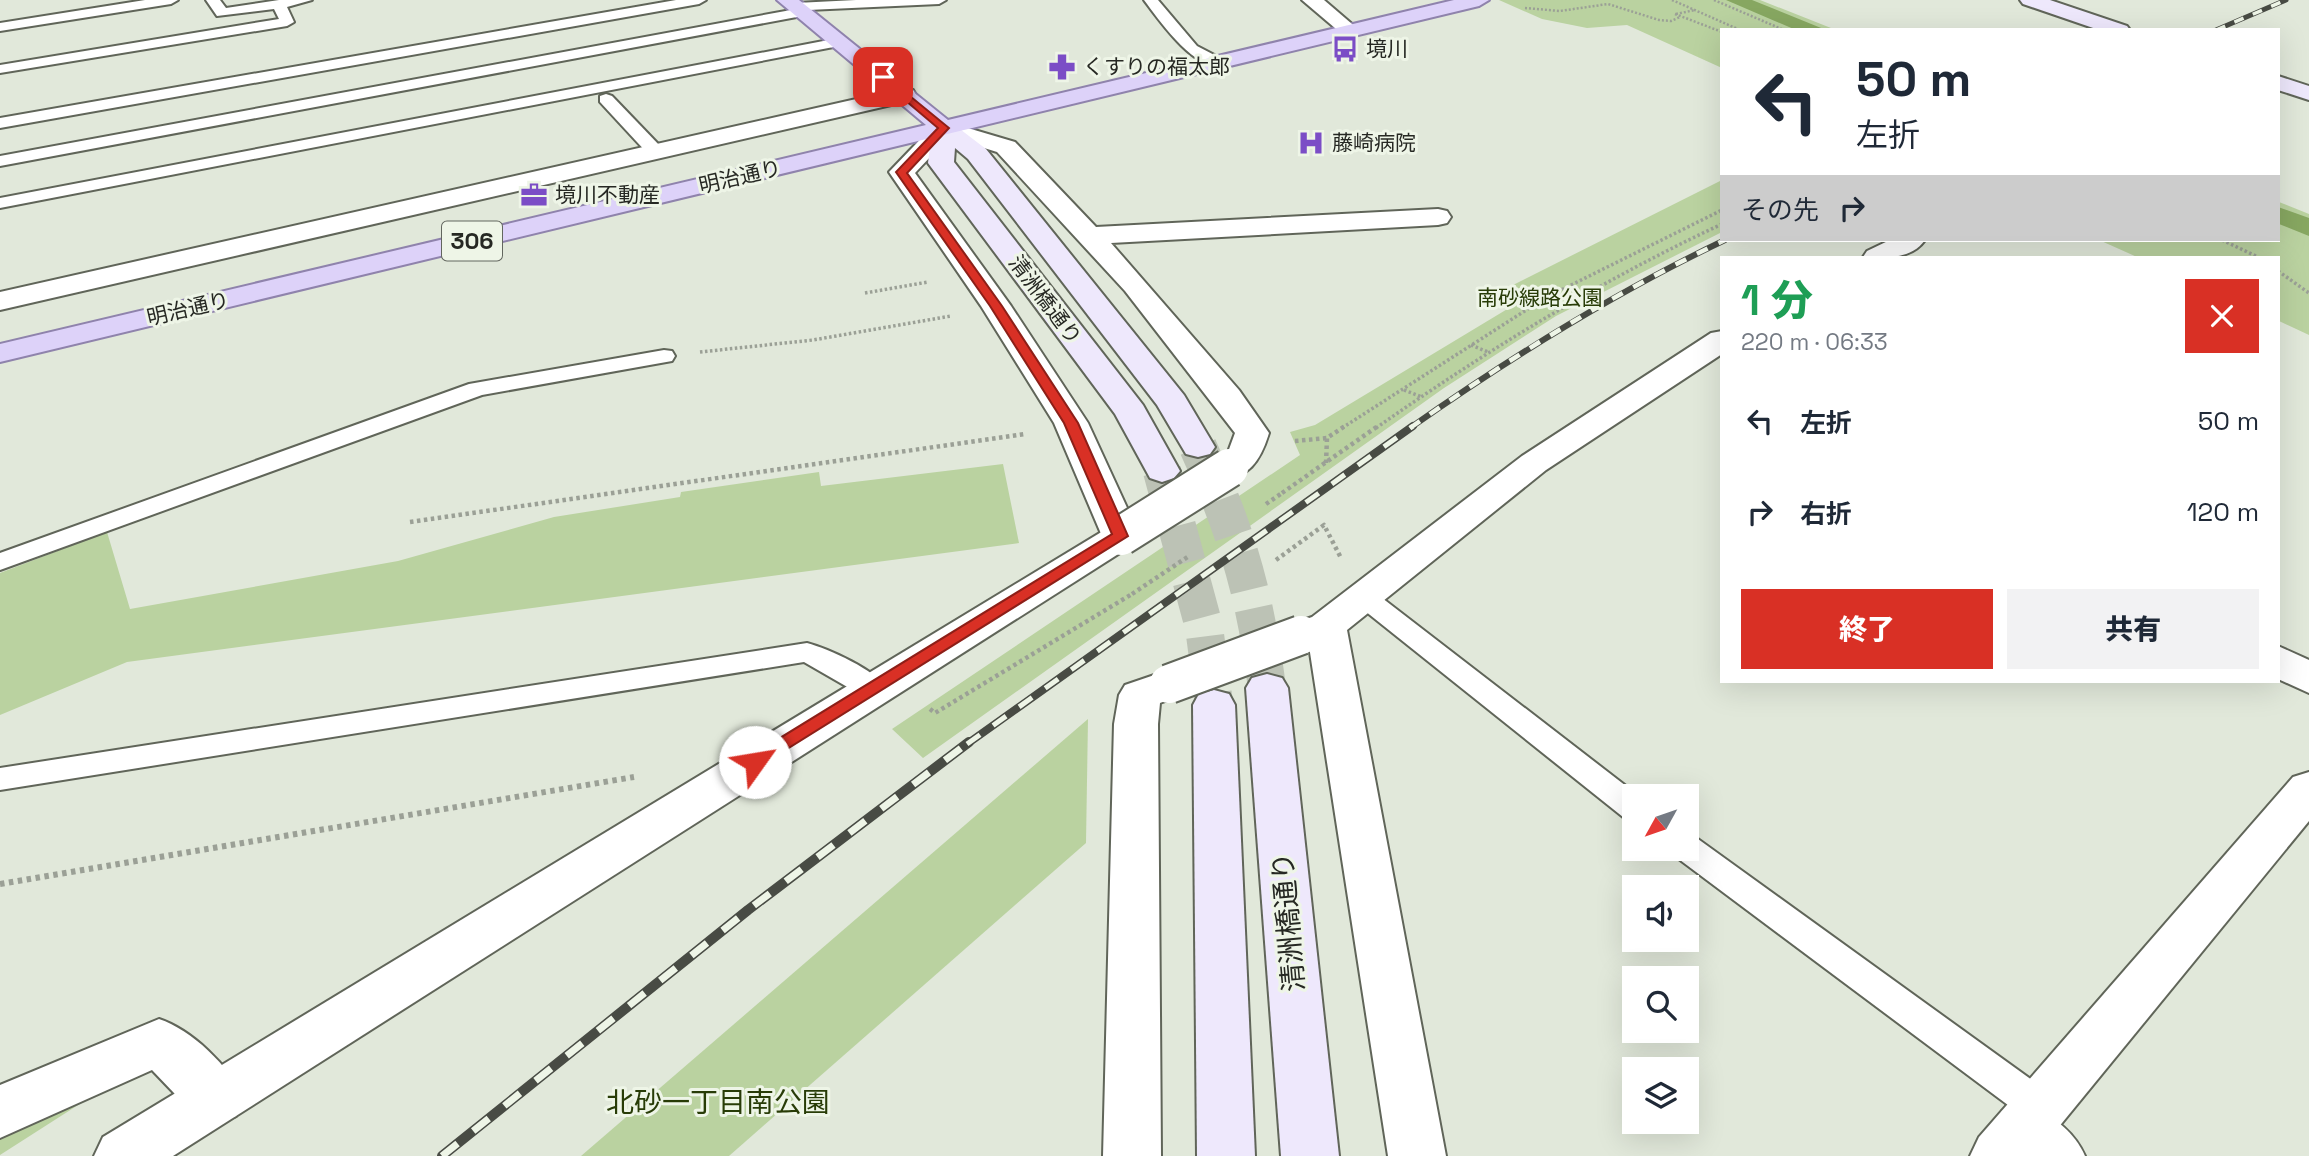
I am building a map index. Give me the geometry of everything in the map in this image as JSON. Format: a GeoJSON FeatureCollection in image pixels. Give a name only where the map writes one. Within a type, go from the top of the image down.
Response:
{"type":"FeatureCollection","features":[{"type":"Feature","properties":{"kind":"main road"},"geometry":{"type":"LineString","coordinates":[[2030,0],[2114,28]]}},
{"type":"Feature","properties":{"kind":"main road","name":"明治通り"},"geometry":{"type":"LineString","coordinates":[[0,353],[1469,2]]}},
{"type":"Feature","properties":{"kind":"main road","name":"清洲橋通り"},"geometry":{"type":"LineString","coordinates":[[795,6],[905,95],[985,165],[1172,402],[1198,447]]}},
{"type":"Feature","properties":{"kind":"main road"},"geometry":{"type":"LineString","coordinates":[[2280,84],[2309,93]]}},
{"type":"Feature","properties":{"kind":"main road","name":"清洲橋通り"},"geometry":{"type":"LineString","coordinates":[[944,128],[941,163],[1131,412],[1162,471]]}},
{"type":"Feature","properties":{"kind":"main road","name":"清洲橋通り"},"geometry":{"type":"LineString","coordinates":[[1267,688],[1310,1156]]}},
{"type":"Feature","properties":{"kind":"main road"},"geometry":{"type":"LineString","coordinates":[[1214,705],[1226,1156]]}},
{"type":"Feature","properties":{"kind":"street"},"geometry":{"type":"LineString","coordinates":[[1312,0],[1349,30]]}},
{"type":"Feature","properties":{"kind":"street"},"geometry":{"type":"LineString","coordinates":[[0,301],[905,95]]}},
{"type":"Feature","properties":{"kind":"street"},"geometry":{"type":"LineString","coordinates":[[123,1156],[1121,536],[1244,457],[1252,433],[1211,376],[1135,285],[1006,147],[944,128],[902,172],[996,306],[1071,423],[1121,536]]}},
{"type":"Feature","properties":{"kind":"street"},"geometry":{"type":"LineString","coordinates":[[1090,236],[1438,217]]}},
{"type":"Feature","properties":{"kind":"street"},"geometry":{"type":"LineString","coordinates":[[1879,256],[1907,242]]}},
{"type":"Feature","properties":{"kind":"street"},"geometry":{"type":"LineString","coordinates":[[1132,1156],[1136,724],[1140,695],[1314,631],[1364,597],[1535,463],[1720,341]]}},
{"type":"Feature","properties":{"kind":"street"},"geometry":{"type":"LineString","coordinates":[[1314,631],[1417,1156]]}},
{"type":"Feature","properties":{"kind":"street"},"geometry":{"type":"LineString","coordinates":[[2280,661],[2309,679]]}},
{"type":"Feature","properties":{"kind":"street"},"geometry":{"type":"LineString","coordinates":[[2029,1137],[2309,789]]}},
{"type":"Feature","properties":{"kind":"street"},"geometry":{"type":"LineString","coordinates":[[0,1112],[159,1042],[216,1098]]}},
{"type":"Feature","properties":{"kind":"lane"},"geometry":{"type":"LineString","coordinates":[[0,27],[171,0]]}},
{"type":"Feature","properties":{"kind":"lane"},"geometry":{"type":"LineString","coordinates":[[213,0],[222,13],[305,0]]}},
{"type":"Feature","properties":{"kind":"lane"},"geometry":{"type":"LineString","coordinates":[[0,123],[699,0]]}},
{"type":"Feature","properties":{"kind":"lane"},"geometry":{"type":"LineString","coordinates":[[0,161],[795,6],[939,0]]}},
{"type":"Feature","properties":{"kind":"lane"},"geometry":{"type":"LineString","coordinates":[[1151,0],[1192,49],[1217,62]]}},
{"type":"Feature","properties":{"kind":"lane"},"geometry":{"type":"LineString","coordinates":[[0,69],[287,22],[279,4]]}},
{"type":"Feature","properties":{"kind":"lane"},"geometry":{"type":"LineString","coordinates":[[0,203],[839,42]]}},
{"type":"Feature","properties":{"kind":"lane"},"geometry":{"type":"LineString","coordinates":[[606,99],[655,151]]}},
{"type":"Feature","properties":{"kind":"lane"},"geometry":{"type":"LineString","coordinates":[[0,562],[477,389],[664,356]]}},
{"type":"Feature","properties":{"kind":"lane"},"geometry":{"type":"LineString","coordinates":[[1364,597],[1622,800]]}},
{"type":"Feature","properties":{"kind":"lane"},"geometry":{"type":"LineString","coordinates":[[0,779],[807,652],[833,664],[873,689]]}},
{"type":"Feature","properties":{"kind":"lane"},"geometry":{"type":"LineString","coordinates":[[1699,858],[2029,1137]]}},
{"type":"Feature","properties":{"kind":"path"},"geometry":{"type":"LineString","coordinates":[[1672,0],[1736,28]]}},
{"type":"Feature","properties":{"kind":"path"},"geometry":{"type":"LineString","coordinates":[[1714,0],[1779,28]]}},
{"type":"Feature","properties":{"kind":"path"},"geometry":{"type":"LineString","coordinates":[[1525,8],[1560,11],[1608,4],[1659,19],[1671,21],[1680,17]]}},
{"type":"Feature","properties":{"kind":"path"},"geometry":{"type":"LineString","coordinates":[[1695,10],[1675,14],[1720,31]]}},
{"type":"Feature","properties":{"kind":"path"},"geometry":{"type":"LineString","coordinates":[[1286,442],[1327,438],[1534,305],[1603,267],[1720,211]]}},
{"type":"Feature","properties":{"kind":"path"},"geometry":{"type":"LineString","coordinates":[[1282,493],[1550,311],[1720,225]]}},
{"type":"Feature","properties":{"kind":"path"},"geometry":{"type":"LineString","coordinates":[[1674,232],[1690,238]]}},
{"type":"Feature","properties":{"kind":"path"},"geometry":{"type":"LineString","coordinates":[[2226,242],[2256,256]]}},
{"type":"Feature","properties":{"kind":"path"},"geometry":{"type":"LineString","coordinates":[[1603,267],[1619,274]]}},
{"type":"Feature","properties":{"kind":"path"},"geometry":{"type":"LineString","coordinates":[[2280,272],[2309,293]]}},
{"type":"Feature","properties":{"kind":"path"},"geometry":{"type":"LineString","coordinates":[[864,293],[937,280]]}},
{"type":"Feature","properties":{"kind":"path"},"geometry":{"type":"LineString","coordinates":[[1534,305],[1542,308]]}},
{"type":"Feature","properties":{"kind":"path"},"geometry":{"type":"LineString","coordinates":[[664,356],[813,340],[959,314]]}},
{"type":"Feature","properties":{"kind":"path"},"geometry":{"type":"LineString","coordinates":[[1471,345],[1489,352]]}},
{"type":"Feature","properties":{"kind":"path"},"geometry":{"type":"LineString","coordinates":[[1403,389],[1423,397]]}},
{"type":"Feature","properties":{"kind":"path"},"geometry":{"type":"LineString","coordinates":[[410,522],[1033,433]]}},
{"type":"Feature","properties":{"kind":"path"},"geometry":{"type":"LineString","coordinates":[[1326,463],[1327,438]]}},
{"type":"Feature","properties":{"kind":"path"},"geometry":{"type":"LineString","coordinates":[[1276,560],[1324,525],[1335,547]]}},
{"type":"Feature","properties":{"kind":"path"},"geometry":{"type":"LineString","coordinates":[[926,707],[935,713],[1132,594]]}},
{"type":"Feature","properties":{"kind":"path"},"geometry":{"type":"LineString","coordinates":[[0,884],[645,775]]}},
{"type":"Feature","properties":{"kind":"green space"},"geometry":{"type":"Polygon","coordinates":[[[1499,0],[1760,0],[1831,28],[1720,28],[1720,67],[1627,25],[1587,28],[1542,19],[1499,0]]]}},
{"type":"Feature","properties":{"kind":"green space","name":"南砂線路公園"},"geometry":{"type":"Polygon","coordinates":[[[1720,181],[1720,233],[1556,316],[1444,388],[923,758],[892,729],[1300,455],[1290,432],[1315,425],[1514,305],[1493,295],[1720,181]]]}},
{"type":"Feature","properties":{"kind":"green space"},"geometry":{"type":"Polygon","coordinates":[[[2280,202],[2309,214],[2309,335],[2280,321],[2280,256],[2135,256],[2103,242],[2280,242],[2280,202]]]}},
{"type":"Feature","properties":{"kind":"green space"},"geometry":{"type":"Polygon","coordinates":[[[1003,464],[1019,543],[127,662],[0,715],[0,573],[107,532],[130,609],[398,561],[554,517],[680,497],[681,492],[819,472],[821,486],[1003,464]]]}},
{"type":"Feature","properties":{"kind":"green space","name":"北砂一丁目南公園"},"geometry":{"type":"Polygon","coordinates":[[[1088,719],[1086,843],[729,1156],[581,1156],[1088,719]]]}},
{"type":"Feature","properties":{"kind":"green space"},"geometry":{"type":"Polygon","coordinates":[[[125,1075],[0,1155],[0,1131],[125,1075]]]}},
{"type":"Feature","properties":{"kind":"shaded area"},"geometry":{"type":"Polygon","coordinates":[[[1726,0],[1752,0],[1821,28],[1791,28],[1726,0]]]}},
{"type":"Feature","properties":{"kind":"shaded area"},"geometry":{"type":"Polygon","coordinates":[[[2280,208],[2309,218],[2309,236],[2280,224],[2280,208]]]}},
{"type":"Feature","properties":{"kind":"tunnel"},"geometry":{"type":"LineString","coordinates":[[1198,447],[1224,508],[1243,565],[1257,623],[1267,688]]}},
{"type":"Feature","properties":{"kind":"tunnel"},"geometry":{"type":"LineString","coordinates":[[1162,471],[1204,627],[1214,703]]}},
{"type":"Feature","properties":{"kind":"railway"},"geometry":{"type":"LineString","coordinates":[[2221,28],[2286,0]]}},
{"type":"Feature","properties":{"kind":"railway"},"geometry":{"type":"LineString","coordinates":[[1410,428],[1564,327],[1721,242]]}},
{"type":"Feature","properties":{"kind":"railway"},"geometry":{"type":"LineString","coordinates":[[967,744],[1413,426]]}},
{"type":"Feature","properties":{"kind":"railway"},"geometry":{"type":"LineString","coordinates":[[442,1156],[748,910],[969,742]]}},
{"type":"Feature","properties":{"kind":"place","name":"境川"},"geometry":{"type":"Point","coordinates":[1345,49]}},
{"type":"Feature","properties":{"kind":"place","name":"くすりの福太郎"},"geometry":{"type":"Point","coordinates":[1062,67]}},
{"type":"Feature","properties":{"kind":"place","name":"藤崎病院"},"geometry":{"type":"Point","coordinates":[1311,143]}},
{"type":"Feature","properties":{"kind":"place","name":"境川不動産"},"geometry":{"type":"Point","coordinates":[534,195]}},
{"type":"Feature","properties":{"kind":"route"},"geometry":{"type":"LineString","coordinates":[[755,762],[1121,536],[1071,423],[996,306],[902,172],[944,128],[883,77]]}}]}
